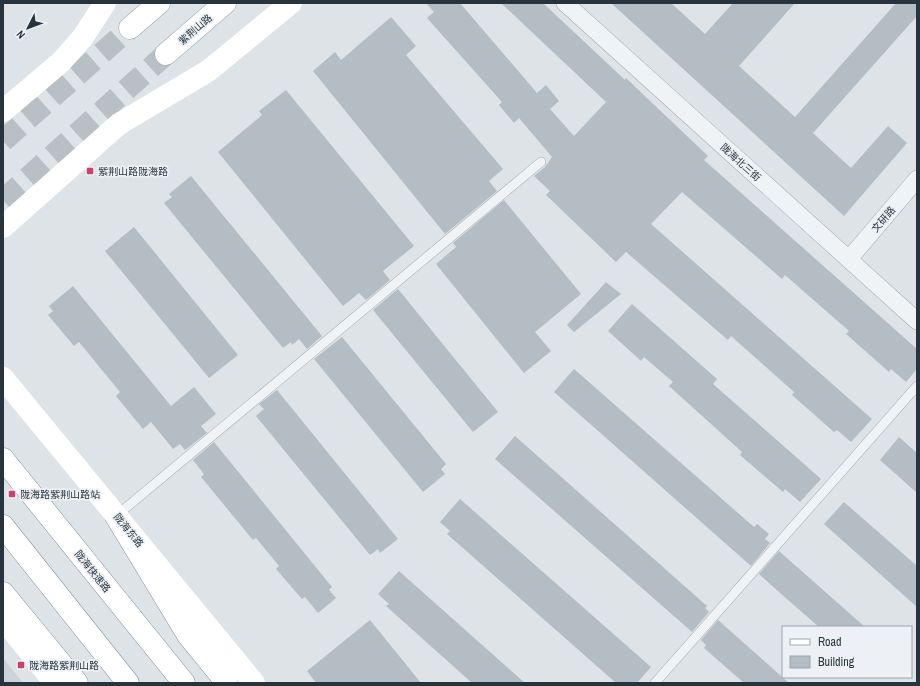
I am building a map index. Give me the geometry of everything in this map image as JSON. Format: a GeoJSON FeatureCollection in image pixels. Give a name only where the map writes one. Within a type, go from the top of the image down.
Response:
{"type":"FeatureCollection","features":[{"type":"Feature","properties":{"kind":"main road"},"geometry":{"type":"LineString","coordinates":[[3,111],[61,62],[83,37],[105,3]]}},
{"type":"Feature","properties":{"kind":"main road"},"geometry":{"type":"LineString","coordinates":[[130,28],[159,3]]}},
{"type":"Feature","properties":{"kind":"main road","name":"紫荆山路"},"geometry":{"type":"LineString","coordinates":[[166,54],[225,3]]}},
{"type":"Feature","properties":{"kind":"main road"},"geometry":{"type":"LineString","coordinates":[[3,227],[119,124],[208,71],[291,3]]}},
{"type":"Feature","properties":{"kind":"main road","name":"陇海东路"},"geometry":{"type":"LineString","coordinates":[[3,378],[254,683]]}},
{"type":"Feature","properties":{"kind":"main road","name":"陇海快速路"},"geometry":{"type":"LineString","coordinates":[[3,459],[184,683]]}},
{"type":"Feature","properties":{"kind":"main road"},"geometry":{"type":"LineString","coordinates":[[116,516],[188,635],[227,683]]}},
{"type":"Feature","properties":{"kind":"main road"},"geometry":{"type":"LineString","coordinates":[[3,526],[128,683]]}},
{"type":"Feature","properties":{"kind":"main road"},"geometry":{"type":"LineString","coordinates":[[3,593],[77,683]]}},
{"type":"Feature","properties":{"kind":"main road"},"geometry":{"type":"LineString","coordinates":[[3,619],[55,683]]}},
{"type":"Feature","properties":{"kind":"street","name":"陇海北三街"},"geometry":{"type":"LineString","coordinates":[[565,3],[917,321]]}},
{"type":"Feature","properties":{"kind":"street","name":"文研路"},"geometry":{"type":"LineString","coordinates":[[849,259],[917,179]]}},
{"type":"Feature","properties":{"kind":"lane"},"geometry":{"type":"LineString","coordinates":[[116,516],[541,162]]}},
{"type":"Feature","properties":{"kind":"lane"},"geometry":{"type":"LineString","coordinates":[[655,683],[917,386]]}},
{"type":"Feature","properties":{"kind":"shaded area"},"geometry":{"type":"Polygon","coordinates":[[[3,658],[23,683],[3,683],[3,658]]]}},
{"type":"Feature","properties":{"kind":"building"},"geometry":{"type":"Polygon","coordinates":[[[426,3],[460,3],[537,93],[546,85],[559,101],[550,109],[574,136],[606,102],[501,3],[543,3],[625,80],[626,78],[708,156],[704,160],[917,349],[917,369],[906,382],[891,369],[889,372],[846,334],[849,331],[785,275],[782,279],[682,192],[651,224],[872,419],[851,442],[837,430],[834,432],[792,395],[794,392],[731,336],[728,340],[626,252],[616,262],[546,195],[550,191],[534,176],[545,167],[552,157],[519,118],[514,123],[499,105],[502,102],[427,18],[434,12],[426,3]]]}},
{"type":"Feature","properties":{"kind":"building"},"geometry":{"type":"Polygon","coordinates":[[[611,3],[671,3],[705,34],[733,3],[795,3],[739,66],[795,117],[896,3],[917,3],[917,16],[813,133],[851,168],[888,126],[907,143],[844,216],[611,3]]]}},
{"type":"Feature","properties":{"kind":"building"},"geometry":{"type":"Polygon","coordinates":[[[391,17],[416,46],[406,55],[503,169],[489,181],[497,191],[445,234],[313,71],[335,52],[341,60],[391,17]]]}},
{"type":"Feature","properties":{"kind":"building"},"geometry":{"type":"Polygon","coordinates":[[[286,90],[414,246],[383,271],[390,280],[366,300],[359,293],[343,306],[218,152],[262,115],[259,111],[286,90]]]}},
{"type":"Feature","properties":{"kind":"building"},"geometry":{"type":"Polygon","coordinates":[[[191,176],[322,336],[307,349],[299,339],[292,345],[291,342],[283,348],[164,203],[172,197],[169,194],[191,176]]]}},
{"type":"Feature","properties":{"kind":"building"},"geometry":{"type":"Polygon","coordinates":[[[504,200],[581,294],[535,332],[551,351],[524,373],[436,264],[456,247],[453,243],[504,200]]]}},
{"type":"Feature","properties":{"kind":"building"},"geometry":{"type":"Polygon","coordinates":[[[134,227],[238,355],[209,378],[105,251],[134,227]]]}},
{"type":"Feature","properties":{"kind":"building"},"geometry":{"type":"Polygon","coordinates":[[[606,282],[621,294],[574,332],[567,325],[606,282]]]}},
{"type":"Feature","properties":{"kind":"building"},"geometry":{"type":"Polygon","coordinates":[[[73,286],[171,406],[194,387],[216,414],[201,426],[207,433],[185,450],[180,444],[173,449],[151,422],[143,429],[116,396],[120,392],[79,342],[74,346],[48,315],[53,311],[49,306],[73,286]]]}},
{"type":"Feature","properties":{"kind":"building"},"geometry":{"type":"Polygon","coordinates":[[[398,289],[498,412],[473,432],[373,310],[398,289]]]}},
{"type":"Feature","properties":{"kind":"building"},"geometry":{"type":"Polygon","coordinates":[[[632,304],[717,379],[713,384],[821,479],[800,502],[785,489],[783,492],[740,455],[742,452],[669,386],[673,382],[644,357],[641,361],[608,331],[632,304]]]}},
{"type":"Feature","properties":{"kind":"building"},"geometry":{"type":"Polygon","coordinates":[[[342,337],[446,464],[441,469],[445,474],[423,492],[314,359],[342,337]]]}},
{"type":"Feature","properties":{"kind":"building"},"geometry":{"type":"Polygon","coordinates":[[[574,369],[754,527],[757,524],[769,534],[765,539],[770,543],[751,566],[554,392],[574,369]]]}},
{"type":"Feature","properties":{"kind":"building"},"geometry":{"type":"Polygon","coordinates":[[[277,390],[398,539],[380,553],[378,549],[370,555],[256,416],[264,409],[259,404],[277,390]]]}},
{"type":"Feature","properties":{"kind":"building"},"geometry":{"type":"Polygon","coordinates":[[[515,436],[707,606],[705,608],[709,612],[692,632],[495,459],[515,436]]]}},
{"type":"Feature","properties":{"kind":"building"},"geometry":{"type":"Polygon","coordinates":[[[899,437],[917,453],[917,493],[880,460],[899,437]]]}},
{"type":"Feature","properties":{"kind":"building"},"geometry":{"type":"Polygon","coordinates":[[[214,442],[332,587],[329,590],[336,598],[318,613],[305,597],[302,599],[276,569],[279,566],[256,538],[253,540],[201,477],[204,474],[193,460],[214,442]]]}},
{"type":"Feature","properties":{"kind":"building"},"geometry":{"type":"Polygon","coordinates":[[[460,499],[651,667],[637,683],[616,683],[447,534],[450,531],[440,522],[460,499]]]}},
{"type":"Feature","properties":{"kind":"building"},"geometry":{"type":"Polygon","coordinates":[[[844,502],[917,566],[917,607],[824,524],[844,502]]]}},
{"type":"Feature","properties":{"kind":"building"},"geometry":{"type":"Polygon","coordinates":[[[779,551],[864,626],[818,626],[759,574],[779,551]]]}},
{"type":"Feature","properties":{"kind":"building"},"geometry":{"type":"Polygon","coordinates":[[[399,571],[525,683],[472,683],[386,606],[389,604],[378,594],[399,571]]]}},
{"type":"Feature","properties":{"kind":"building"},"geometry":{"type":"Polygon","coordinates":[[[370,620],[421,683],[316,683],[307,671],[370,620]]]}},
{"type":"Feature","properties":{"kind":"building"},"geometry":{"type":"Polygon","coordinates":[[[718,620],[789,683],[744,683],[704,648],[706,645],[701,640],[718,620]]]}},
{"type":"Feature","properties":{"kind":"tunnel"},"geometry":{"type":"LineString","coordinates":[[3,141],[130,28]]}},
{"type":"Feature","properties":{"kind":"tunnel"},"geometry":{"type":"LineString","coordinates":[[3,200],[166,54]]}},
{"type":"Feature","properties":{"kind":"place","name":"紫荆山路陇海路"},"geometry":{"type":"Point","coordinates":[90,171]}},
{"type":"Feature","properties":{"kind":"place","name":"陇海路紫荆山路站"},"geometry":{"type":"Point","coordinates":[12,494]}},
{"type":"Feature","properties":{"kind":"place","name":"陇海路紫荆山路"},"geometry":{"type":"Point","coordinates":[21,665]}}]}
